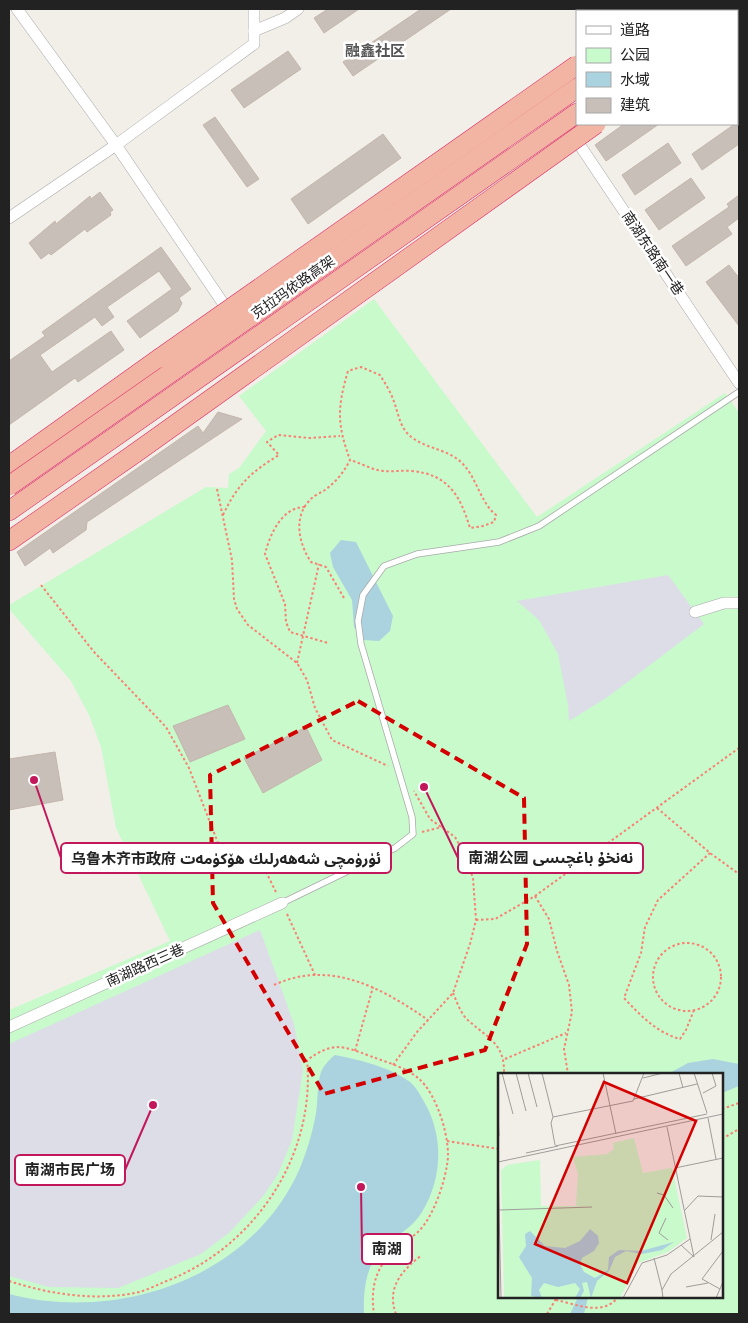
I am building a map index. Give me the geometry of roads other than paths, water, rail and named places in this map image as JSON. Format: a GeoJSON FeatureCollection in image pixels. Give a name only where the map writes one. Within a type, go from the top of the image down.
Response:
{"type":"FeatureCollection","features":[{"type":"Feature","properties":{"kind":"highway"},"geometry":{"type":"LineString","coordinates":[[9,466],[576,66]]}},
{"type":"Feature","properties":{"kind":"highway","name":"克拉玛依路高架"},"geometry":{"type":"LineString","coordinates":[[9,486],[576,89]]}},
{"type":"Feature","properties":{"kind":"highway","name":"克拉玛依路高架"},"geometry":{"type":"LineString","coordinates":[[9,511],[571,119]]}},
{"type":"Feature","properties":{"kind":"highway"},"geometry":{"type":"LineString","coordinates":[[9,541],[595,125]]}},
{"type":"Feature","properties":{"kind":"street"},"geometry":{"type":"LineString","coordinates":[[17,9],[116,145],[241,329]]}},
{"type":"Feature","properties":{"kind":"street"},"geometry":{"type":"LineString","coordinates":[[9,218],[116,145],[254,44],[254,9]]}},
{"type":"Feature","properties":{"kind":"street"},"geometry":{"type":"LineString","coordinates":[[254,31],[285,18],[298,9]]}},
{"type":"Feature","properties":{"kind":"street","name":"南湖东路南一巷"},"geometry":{"type":"LineString","coordinates":[[571,119],[739,383]]}},
{"type":"Feature","properties":{"kind":"street"},"geometry":{"type":"LineString","coordinates":[[696,612],[724,603],[739,604]]}},
{"type":"Feature","properties":{"kind":"street","name":"南湖路西三巷"},"geometry":{"type":"LineString","coordinates":[[9,1027],[282,903]]}},
{"type":"Feature","properties":{"kind":"lane"},"geometry":{"type":"LineString","coordinates":[[282,903],[396,848],[412,834],[412,817],[361,644],[358,621],[363,595],[384,566],[417,554],[499,542],[539,526],[739,392]]}},
{"type":"Feature","properties":{"kind":"water"},"geometry":{"type":"Polygon","coordinates":[[[341,540],[356,542],[393,616],[390,631],[379,641],[363,640],[354,627],[352,600],[333,567],[330,553],[341,540]]]}},
{"type":"Feature","properties":{"kind":"water"},"geometry":{"type":"Polygon","coordinates":[[[335,1055],[384,1068],[410,1082],[419,1093],[430,1113],[437,1141],[437,1171],[429,1199],[416,1221],[377,1255],[368,1273],[364,1293],[364,1314],[9,1314],[9,1294],[51,1301],[95,1302],[137,1296],[178,1283],[217,1263],[250,1238],[279,1206],[300,1168],[313,1127],[321,1072],[327,1062],[335,1055]]]}},
{"type":"Feature","properties":{"kind":"water"},"geometry":{"type":"Polygon","coordinates":[[[713,1059],[739,1064],[739,1086],[723,1093],[723,1073],[670,1073],[688,1063],[713,1059]]]}},
{"type":"Feature","properties":{"kind":"water"},"geometry":{"type":"Polygon","coordinates":[[[578,1298],[588,1298],[584,1314],[570,1314],[578,1298]]]}},
{"type":"Feature","properties":{"kind":"place","name":"乌鲁木齐市政府 ئۈرۈمچى شەھەرلىك ھۆكۈمەت"},"geometry":{"type":"Point","coordinates":[34,780]}},
{"type":"Feature","properties":{"kind":"place","name":"南湖公园 نەنخۇ باغچىسى"},"geometry":{"type":"Point","coordinates":[424,787]}},
{"type":"Feature","properties":{"kind":"place","name":"南湖市民广场"},"geometry":{"type":"Point","coordinates":[153,1105]}},
{"type":"Feature","properties":{"kind":"place","name":"南湖"},"geometry":{"type":"Point","coordinates":[361,1187]}},
{"type":"Feature","properties":{"kind":"district","name":"融鑫社区"},"geometry":{"type":"Point","coordinates":[375,51]}}]}
